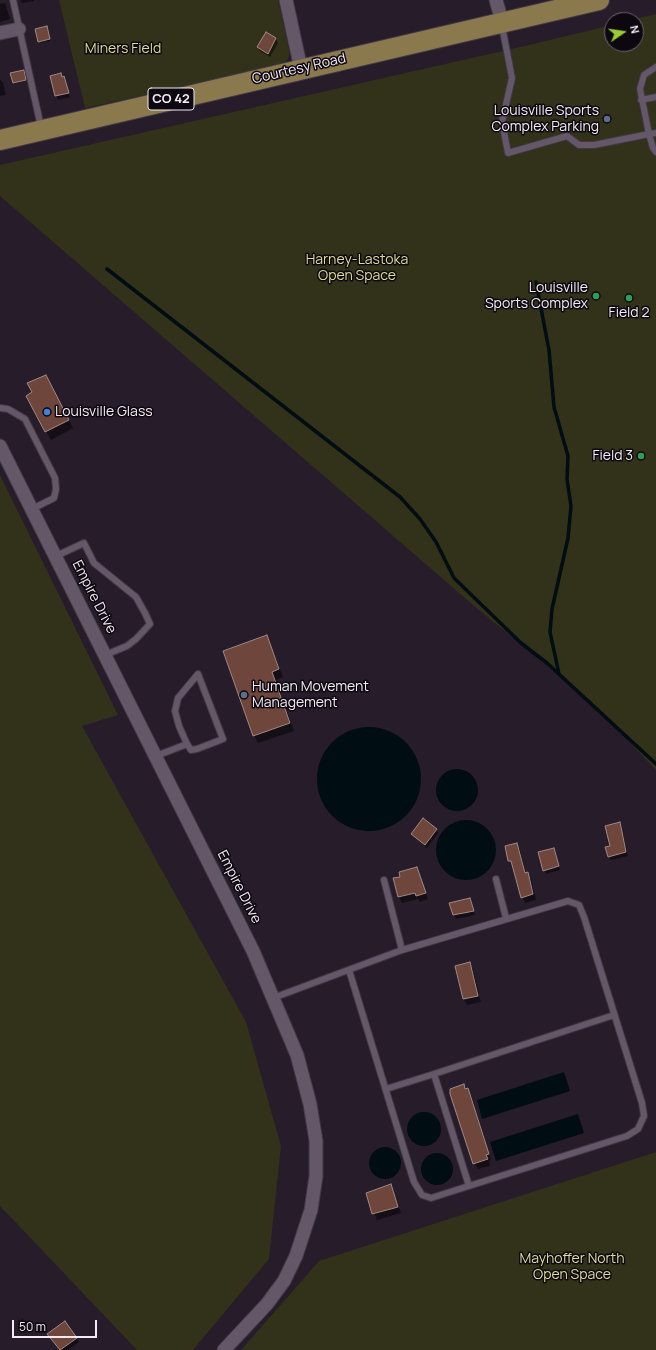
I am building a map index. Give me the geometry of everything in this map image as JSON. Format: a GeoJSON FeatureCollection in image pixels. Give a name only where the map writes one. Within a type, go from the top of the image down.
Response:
{"type":"FeatureCollection","features":[{"type":"Feature","properties":{"kind":"main road","name":"Courtesy Road"},"geometry":{"type":"LineString","coordinates":[[0,140],[598,0]]}},
{"type":"Feature","properties":{"kind":"street"},"geometry":{"type":"LineString","coordinates":[[286,0],[301,69]]}},
{"type":"Feature","properties":{"kind":"street"},"geometry":{"type":"LineString","coordinates":[[496,0],[502,22]]}},
{"type":"Feature","properties":{"kind":"street"},"geometry":{"type":"LineString","coordinates":[[0,33],[19,29]]}},
{"type":"Feature","properties":{"kind":"street","name":"Empire Drive"},"geometry":{"type":"LineString","coordinates":[[0,446],[253,951],[297,1055],[310,1104],[316,1141],[316,1176],[311,1210],[296,1256],[284,1281],[267,1304],[224,1350]]}},
{"type":"Feature","properties":{"kind":"lane"},"geometry":{"type":"LineString","coordinates":[[13,0],[42,130]]}},
{"type":"Feature","properties":{"kind":"lane"},"geometry":{"type":"LineString","coordinates":[[502,22],[512,78],[502,122],[508,153],[567,136],[580,145],[594,145],[656,133]]}},
{"type":"Feature","properties":{"kind":"lane"},"geometry":{"type":"LineString","coordinates":[[656,67],[644,76],[640,89],[649,134],[653,148],[656,152]]}},
{"type":"Feature","properties":{"kind":"lane"},"geometry":{"type":"LineString","coordinates":[[641,100],[656,97]]}},
{"type":"Feature","properties":{"kind":"lane"},"geometry":{"type":"LineString","coordinates":[[0,408],[8,409],[25,418],[55,478],[56,489],[54,498],[32,509]]}},
{"type":"Feature","properties":{"kind":"lane"},"geometry":{"type":"LineString","coordinates":[[56,556],[84,543],[94,563],[136,597],[145,613],[150,624],[136,639],[126,646],[105,655]]}},
{"type":"Feature","properties":{"kind":"lane"},"geometry":{"type":"LineString","coordinates":[[198,674],[223,739],[191,750],[186,744],[175,711],[178,698],[198,674]]}},
{"type":"Feature","properties":{"kind":"lane"},"geometry":{"type":"LineString","coordinates":[[156,756],[186,744]]}},
{"type":"Feature","properties":{"kind":"lane"},"geometry":{"type":"LineString","coordinates":[[496,879],[506,918]]}},
{"type":"Feature","properties":{"kind":"lane"},"geometry":{"type":"LineString","coordinates":[[384,880],[402,950]]}},
{"type":"Feature","properties":{"kind":"lane"},"geometry":{"type":"LineString","coordinates":[[273,998],[402,950],[568,900],[579,905],[642,1103],[644,1116],[638,1129],[627,1136],[431,1198],[422,1195],[414,1182],[349,970]]}},
{"type":"Feature","properties":{"kind":"lane"},"geometry":{"type":"LineString","coordinates":[[386,1089],[614,1015]]}},
{"type":"Feature","properties":{"kind":"lane"},"geometry":{"type":"LineString","coordinates":[[434,1074],[469,1186]]}},
{"type":"Feature","properties":{"kind":"green space","name":"Miners Field"},"geometry":{"type":"Polygon","coordinates":[[[59,0],[278,0],[289,49],[289,57],[285,63],[279,66],[85,108],[59,0]]]}},
{"type":"Feature","properties":{"kind":"green space","name":"Harney-Lastoka Open Space"},"geometry":{"type":"Polygon","coordinates":[[[656,14],[656,770],[592,702],[473,605],[0,196],[0,165],[604,27],[604,52],[644,52],[644,17],[656,14]]]}},
{"type":"Feature","properties":{"kind":"green space"},"geometry":{"type":"Polygon","coordinates":[[[0,475],[118,715],[82,726],[246,1022],[281,1146],[269,1259],[193,1350],[137,1350],[0,1206],[0,475]]]}},
{"type":"Feature","properties":{"kind":"green space","name":"Mayhoffer North Open Space"},"geometry":{"type":"Polygon","coordinates":[[[656,1152],[656,1350],[241,1350],[319,1261],[656,1152]]]}},
{"type":"Feature","properties":{"kind":"shaded area"},"geometry":{"type":"Polygon","coordinates":[[[369,727],[389,731],[406,742],[417,759],[421,779],[417,799],[406,816],[389,827],[369,831],[349,827],[332,816],[321,799],[317,779],[321,759],[332,742],[349,731],[369,727]]]}},
{"type":"Feature","properties":{"kind":"shaded area"},"geometry":{"type":"Polygon","coordinates":[[[453,769],[461,769],[472,775],[478,786],[478,794],[472,805],[461,811],[453,811],[442,805],[436,794],[436,786],[442,775],[453,769]]]}},
{"type":"Feature","properties":{"kind":"shaded area"},"geometry":{"type":"Polygon","coordinates":[[[466,820],[478,822],[491,833],[494,838],[496,850],[494,862],[483,875],[478,878],[466,880],[454,878],[441,867],[438,862],[436,850],[438,838],[449,825],[454,822],[466,820]]]}},
{"type":"Feature","properties":{"kind":"shaded area"},"geometry":{"type":"Polygon","coordinates":[[[564,1072],[570,1091],[482,1119],[477,1100],[564,1072]]]}},
{"type":"Feature","properties":{"kind":"shaded area"},"geometry":{"type":"Polygon","coordinates":[[[424,1112],[436,1117],[441,1129],[436,1141],[424,1146],[412,1141],[407,1129],[412,1117],[424,1112]]]}},
{"type":"Feature","properties":{"kind":"shaded area"},"geometry":{"type":"Polygon","coordinates":[[[578,1114],[584,1133],[496,1161],[490,1142],[578,1114]]]}},
{"type":"Feature","properties":{"kind":"shaded area"},"geometry":{"type":"Polygon","coordinates":[[[382,1147],[388,1147],[398,1154],[401,1163],[400,1169],[394,1176],[388,1179],[382,1179],[372,1172],[369,1166],[369,1160],[376,1150],[382,1147]]]}},
{"type":"Feature","properties":{"kind":"shaded area"},"geometry":{"type":"Polygon","coordinates":[[[434,1153],[440,1153],[449,1157],[453,1169],[449,1181],[440,1185],[434,1185],[425,1181],[421,1172],[421,1166],[425,1157],[434,1153]]]}},
{"type":"Feature","properties":{"kind":"building"},"geometry":{"type":"Polygon","coordinates":[[[47,26],[50,39],[38,42],[35,29],[47,26]]]}},
{"type":"Feature","properties":{"kind":"building"},"geometry":{"type":"Polygon","coordinates":[[[266,32],[276,38],[268,54],[257,47],[266,32]]]}},
{"type":"Feature","properties":{"kind":"building"},"geometry":{"type":"Polygon","coordinates":[[[24,70],[26,80],[13,83],[10,73],[24,70]]]}},
{"type":"Feature","properties":{"kind":"building"},"geometry":{"type":"Polygon","coordinates":[[[61,73],[62,77],[64,76],[69,93],[55,96],[50,76],[61,73]]]}},
{"type":"Feature","properties":{"kind":"building"},"geometry":{"type":"Polygon","coordinates":[[[46,375],[69,420],[45,432],[26,396],[32,392],[27,383],[46,375]]]}},
{"type":"Feature","properties":{"kind":"building"},"geometry":{"type":"Polygon","coordinates":[[[267,635],[279,669],[272,672],[290,723],[253,736],[223,651],[267,635]]]}},
{"type":"Feature","properties":{"kind":"building"},"geometry":{"type":"Polygon","coordinates":[[[423,818],[437,829],[425,845],[411,834],[423,818]]]}},
{"type":"Feature","properties":{"kind":"building"},"geometry":{"type":"Polygon","coordinates":[[[620,822],[626,852],[608,857],[605,847],[610,846],[605,826],[620,822]]]}},
{"type":"Feature","properties":{"kind":"building"},"geometry":{"type":"Polygon","coordinates":[[[517,843],[525,873],[528,872],[533,894],[521,898],[511,861],[508,861],[505,846],[517,843]]]}},
{"type":"Feature","properties":{"kind":"building"},"geometry":{"type":"Polygon","coordinates":[[[554,848],[559,866],[543,871],[538,852],[554,848]]]}},
{"type":"Feature","properties":{"kind":"building"},"geometry":{"type":"Polygon","coordinates":[[[417,867],[426,893],[416,896],[415,893],[398,897],[393,878],[400,877],[399,872],[417,867]]]}},
{"type":"Feature","properties":{"kind":"building"},"geometry":{"type":"Polygon","coordinates":[[[470,898],[474,911],[453,915],[449,903],[470,898]]]}},
{"type":"Feature","properties":{"kind":"building"},"geometry":{"type":"Polygon","coordinates":[[[470,962],[478,996],[463,999],[455,966],[470,962]]]}},
{"type":"Feature","properties":{"kind":"building"},"geometry":{"type":"Polygon","coordinates":[[[464,1084],[465,1089],[468,1088],[489,1154],[486,1155],[488,1159],[473,1164],[450,1094],[450,1089],[464,1084]]]}},
{"type":"Feature","properties":{"kind":"building"},"geometry":{"type":"Polygon","coordinates":[[[391,1184],[398,1207],[372,1214],[366,1193],[391,1184]]]}},
{"type":"Feature","properties":{"kind":"building"},"geometry":{"type":"Polygon","coordinates":[[[65,1321],[77,1338],[60,1350],[47,1334],[65,1321]]]}},
{"type":"Feature","properties":{"kind":"waterway"},"geometry":{"type":"LineString","coordinates":[[107,269],[400,497],[420,519],[436,542],[454,578],[521,643],[547,663],[656,764]]}},
{"type":"Feature","properties":{"kind":"waterway"},"geometry":{"type":"LineString","coordinates":[[536,282],[549,350],[554,407],[568,456],[567,479],[571,506],[568,538],[552,609],[550,632],[559,674]]}},
{"type":"Feature","properties":{"kind":"place","name":"Louisville Sports Complex Parking"},"geometry":{"type":"Point","coordinates":[607,119]}},
{"type":"Feature","properties":{"kind":"place","name":"Louisville Sports Complex"},"geometry":{"type":"Point","coordinates":[596,296]}},
{"type":"Feature","properties":{"kind":"place","name":"Field 2"},"geometry":{"type":"Point","coordinates":[629,298]}},
{"type":"Feature","properties":{"kind":"place","name":"Louisville Glass"},"geometry":{"type":"Point","coordinates":[47,412]}},
{"type":"Feature","properties":{"kind":"place","name":"Field 3"},"geometry":{"type":"Point","coordinates":[641,456]}},
{"type":"Feature","properties":{"kind":"place","name":"Human Movement Management"},"geometry":{"type":"Point","coordinates":[244,695]}}]}
